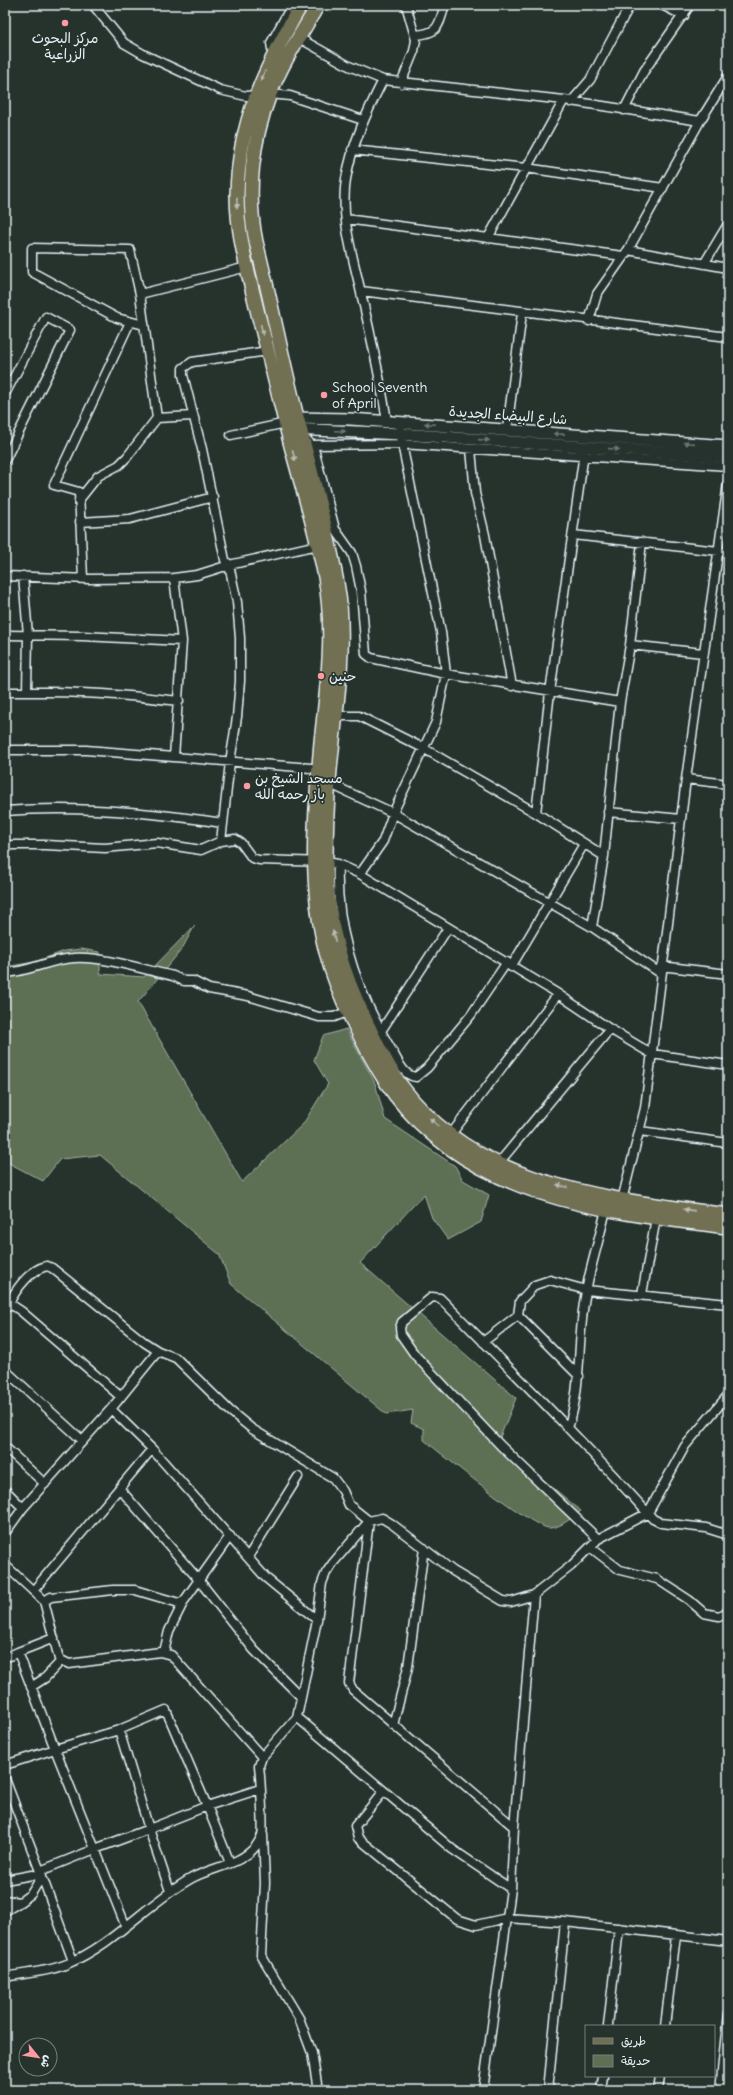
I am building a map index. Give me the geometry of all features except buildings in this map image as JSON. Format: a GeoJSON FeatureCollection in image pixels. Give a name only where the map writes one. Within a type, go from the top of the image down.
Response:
{"type":"FeatureCollection","features":[{"type":"Feature","properties":{"kind":"main road"},"geometry":{"type":"LineString","coordinates":[[295,430],[268,351],[241,243],[237,194],[242,144],[254,96],[273,55],[301,5]]}},
{"type":"Feature","properties":{"kind":"main road"},"geometry":{"type":"LineString","coordinates":[[318,5],[270,94],[263,114],[254,156],[250,199],[252,221],[295,430],[323,544],[337,580],[342,633],[336,716],[324,775]]}},
{"type":"Feature","properties":{"kind":"main road"},"geometry":{"type":"LineString","coordinates":[[323,544],[329,605],[330,636],[324,775],[328,904],[336,947],[347,980],[354,1010],[373,1038],[393,1073],[400,1093],[423,1111],[446,1139],[479,1168],[519,1186],[612,1202],[728,1215]]}},
{"type":"Feature","properties":{"kind":"main road"},"geometry":{"type":"LineString","coordinates":[[446,1139],[476,1152],[498,1164],[656,1218],[728,1227]]}},
{"type":"Feature","properties":{"kind":"street"},"geometry":{"type":"LineString","coordinates":[[93,5],[102,8],[124,43],[143,54],[229,93],[254,96],[270,94],[290,96],[363,120]]}},
{"type":"Feature","properties":{"kind":"street"},"geometry":{"type":"LineString","coordinates":[[273,55],[272,43],[292,5]]}},
{"type":"Feature","properties":{"kind":"street"},"geometry":{"type":"LineString","coordinates":[[400,83],[414,51],[415,35],[406,5]]}},
{"type":"Feature","properties":{"kind":"street"},"geometry":{"type":"LineString","coordinates":[[415,35],[429,34],[437,29],[445,5]]}},
{"type":"Feature","properties":{"kind":"street"},"geometry":{"type":"LineString","coordinates":[[488,238],[526,168],[567,101],[590,80],[630,5]]}},
{"type":"Feature","properties":{"kind":"street"},"geometry":{"type":"LineString","coordinates":[[662,5],[684,16]]}},
{"type":"Feature","properties":{"kind":"street"},"geometry":{"type":"LineString","coordinates":[[624,110],[644,71],[684,16],[690,5]]}},
{"type":"Feature","properties":{"kind":"street"},"geometry":{"type":"LineString","coordinates":[[299,38],[349,66],[383,80],[567,101],[700,121]]}},
{"type":"Feature","properties":{"kind":"street"},"geometry":{"type":"LineString","coordinates":[[589,321],[598,294],[626,253],[700,121],[728,76]]}},
{"type":"Feature","properties":{"kind":"street"},"geometry":{"type":"LineString","coordinates":[[383,80],[363,120],[352,150],[346,181],[346,219],[348,243],[361,291],[379,374],[387,421]]}},
{"type":"Feature","properties":{"kind":"street"},"geometry":{"type":"LineString","coordinates":[[352,150],[526,168],[663,188]]}},
{"type":"Feature","properties":{"kind":"street"},"geometry":{"type":"LineString","coordinates":[[346,219],[488,238],[626,253],[728,268]]}},
{"type":"Feature","properties":{"kind":"street"},"geometry":{"type":"LineString","coordinates":[[704,264],[728,224]]}},
{"type":"Feature","properties":{"kind":"street"},"geometry":{"type":"LineString","coordinates":[[79,500],[98,476],[119,465],[157,418],[140,294],[130,250],[32,248],[32,272],[117,318],[144,326]]}},
{"type":"Feature","properties":{"kind":"street"},"geometry":{"type":"LineString","coordinates":[[140,294],[247,267]]}},
{"type":"Feature","properties":{"kind":"street"},"geometry":{"type":"LineString","coordinates":[[361,291],[522,313],[728,338]]}},
{"type":"Feature","properties":{"kind":"street"},"geometry":{"type":"LineString","coordinates":[[506,430],[522,313]]}},
{"type":"Feature","properties":{"kind":"street"},"geometry":{"type":"LineString","coordinates":[[5,394],[46,317],[70,330],[5,460]]}},
{"type":"Feature","properties":{"kind":"street"},"geometry":{"type":"LineString","coordinates":[[83,578],[79,492],[54,485],[130,322]]}},
{"type":"Feature","properties":{"kind":"street"},"geometry":{"type":"LineString","coordinates":[[221,841],[237,717],[240,638],[237,602],[229,565],[225,560],[213,497],[183,375],[183,368],[187,364],[268,351]]}},
{"type":"Feature","properties":{"kind":"street"},"geometry":{"type":"LineString","coordinates":[[157,418],[193,416]]}},
{"type":"Feature","properties":{"kind":"street","name":"شارع البيضاء الجديدة"},"geometry":{"type":"LineString","coordinates":[[295,430],[350,418],[387,421],[401,433],[506,430],[585,446],[728,446]]}},
{"type":"Feature","properties":{"kind":"street"},"geometry":{"type":"LineString","coordinates":[[295,430],[316,454],[335,529],[350,549],[355,561],[361,592],[366,654],[371,658],[446,674],[512,686],[620,702]]}},
{"type":"Feature","properties":{"kind":"street"},"geometry":{"type":"LineString","coordinates":[[231,435],[295,430],[401,433],[471,449],[585,446],[728,466]]}},
{"type":"Feature","properties":{"kind":"street","name":"شارع البيضاء الجديدة"},"geometry":{"type":"LineString","coordinates":[[295,430],[401,433],[728,457]]}},
{"type":"Feature","properties":{"kind":"street"},"geometry":{"type":"LineString","coordinates":[[360,874],[383,841],[393,813],[436,722],[446,674],[441,632],[401,433]]}},
{"type":"Feature","properties":{"kind":"street"},"geometry":{"type":"LineString","coordinates":[[536,814],[550,692],[585,446]]}},
{"type":"Feature","properties":{"kind":"street"},"geometry":{"type":"LineString","coordinates":[[471,449],[475,493],[485,535],[512,686]]}},
{"type":"Feature","properties":{"kind":"street"},"geometry":{"type":"LineString","coordinates":[[568,1428],[573,1415],[579,1376],[582,1320],[586,1290],[612,1202],[640,1132],[652,1054],[661,969],[703,653],[728,483]]}},
{"type":"Feature","properties":{"kind":"street"},"geometry":{"type":"LineString","coordinates":[[80,522],[130,519],[213,497]]}},
{"type":"Feature","properties":{"kind":"street"},"geometry":{"type":"LineString","coordinates":[[573,535],[728,552]]}},
{"type":"Feature","properties":{"kind":"street"},"geometry":{"type":"LineString","coordinates":[[592,927],[604,856],[620,702],[630,645],[642,542]]}},
{"type":"Feature","properties":{"kind":"street"},"geometry":{"type":"LineString","coordinates":[[5,576],[174,578],[197,575],[229,565],[323,544]]}},
{"type":"Feature","properties":{"kind":"street"},"geometry":{"type":"LineString","coordinates":[[23,576],[28,635],[27,692]]}},
{"type":"Feature","properties":{"kind":"street"},"geometry":{"type":"LineString","coordinates":[[174,578],[182,641],[174,757]]}},
{"type":"Feature","properties":{"kind":"street"},"geometry":{"type":"LineString","coordinates":[[5,635],[182,641]]}},
{"type":"Feature","properties":{"kind":"street"},"geometry":{"type":"LineString","coordinates":[[630,645],[703,653]]}},
{"type":"Feature","properties":{"kind":"street"},"geometry":{"type":"LineString","coordinates":[[5,692],[128,695],[179,701]]}},
{"type":"Feature","properties":{"kind":"street"},"geometry":{"type":"LineString","coordinates":[[336,716],[359,716],[423,748],[536,814],[604,856]]}},
{"type":"Feature","properties":{"kind":"street"},"geometry":{"type":"LineString","coordinates":[[5,750],[86,750],[230,762],[324,775],[393,813],[549,904],[592,927],[661,969],[728,974]]}},
{"type":"Feature","properties":{"kind":"street"},"geometry":{"type":"LineString","coordinates":[[686,779],[728,784]]}},
{"type":"Feature","properties":{"kind":"street"},"geometry":{"type":"LineString","coordinates":[[5,811],[67,808],[185,817],[223,823]]}},
{"type":"Feature","properties":{"kind":"street"},"geometry":{"type":"LineString","coordinates":[[608,812],[681,819]]}},
{"type":"Feature","properties":{"kind":"street"},"geometry":{"type":"LineString","coordinates":[[5,845],[45,844],[105,848],[157,843],[201,850],[221,841],[235,840],[241,843],[252,858],[259,860],[326,862],[360,874],[558,994],[610,1029],[652,1054],[728,1065]]}},
{"type":"Feature","properties":{"kind":"street"},"geometry":{"type":"LineString","coordinates":[[326,862],[348,952],[361,991],[373,1038],[409,1075],[416,1077],[427,1068],[471,1015],[509,964],[549,904],[584,844]]}},
{"type":"Feature","properties":{"kind":"street"},"geometry":{"type":"LineString","coordinates":[[373,1038],[448,928]]}},
{"type":"Feature","properties":{"kind":"street"},"geometry":{"type":"LineString","coordinates":[[5,973],[29,969],[60,959],[75,958],[103,961],[173,976],[184,981],[193,981],[209,989],[248,996],[319,1017],[334,1017],[354,1010]]}},
{"type":"Feature","properties":{"kind":"street"},"geometry":{"type":"LineString","coordinates":[[446,1139],[558,994]]}},
{"type":"Feature","properties":{"kind":"street"},"geometry":{"type":"LineString","coordinates":[[498,1164],[610,1029]]}},
{"type":"Feature","properties":{"kind":"street"},"geometry":{"type":"LineString","coordinates":[[640,1132],[728,1143]]}},
{"type":"Feature","properties":{"kind":"street"},"geometry":{"type":"LineString","coordinates":[[642,1294],[656,1218]]}},
{"type":"Feature","properties":{"kind":"street"},"geometry":{"type":"LineString","coordinates":[[5,1308],[11,1298],[34,1271],[47,1266],[62,1275],[158,1351],[176,1358],[229,1410],[252,1429],[333,1478],[343,1491],[349,1505],[369,1521]]}},
{"type":"Feature","properties":{"kind":"street"},"geometry":{"type":"LineString","coordinates":[[483,1342],[518,1315],[520,1301],[535,1285],[550,1280],[586,1290],[642,1294],[728,1304]]}},
{"type":"Feature","properties":{"kind":"street"},"geometry":{"type":"LineString","coordinates":[[598,1539],[501,1446],[415,1355],[401,1335],[400,1328],[402,1322],[432,1297],[440,1298],[568,1428],[653,1519],[661,1523],[706,1528],[728,1535]]}},
{"type":"Feature","properties":{"kind":"street"},"geometry":{"type":"LineString","coordinates":[[5,1308],[12,1305],[21,1311],[121,1397]]}},
{"type":"Feature","properties":{"kind":"street"},"geometry":{"type":"LineString","coordinates":[[518,1315],[579,1376]]}},
{"type":"Feature","properties":{"kind":"street"},"geometry":{"type":"LineString","coordinates":[[5,1533],[23,1508],[111,1409],[158,1351]]}},
{"type":"Feature","properties":{"kind":"street"},"geometry":{"type":"LineString","coordinates":[[5,1370],[83,1441]]}},
{"type":"Feature","properties":{"kind":"street"},"geometry":{"type":"LineString","coordinates":[[318,2090],[312,2054],[299,2018],[261,1955],[265,1883],[259,1766],[262,1757],[297,1717],[317,1620],[322,1583],[326,1573],[369,1521],[382,1518],[453,1571],[503,1601],[511,1602],[534,1595],[571,1566],[598,1539],[648,1513],[685,1446],[728,1395]]}},
{"type":"Feature","properties":{"kind":"street"},"geometry":{"type":"LineString","coordinates":[[111,1409],[152,1449],[266,1578],[317,1620]]}},
{"type":"Feature","properties":{"kind":"street"},"geometry":{"type":"LineString","coordinates":[[5,1447],[45,1484]]}},
{"type":"Feature","properties":{"kind":"street"},"geometry":{"type":"LineString","coordinates":[[33,1591],[152,1449]]}},
{"type":"Feature","properties":{"kind":"street"},"geometry":{"type":"LineString","coordinates":[[248,1557],[298,1477]]}},
{"type":"Feature","properties":{"kind":"street"},"geometry":{"type":"LineString","coordinates":[[120,1489],[198,1579],[254,1650],[301,1697]]}},
{"type":"Feature","properties":{"kind":"street"},"geometry":{"type":"LineString","coordinates":[[5,1490],[23,1508]]}},
{"type":"Feature","properties":{"kind":"street"},"geometry":{"type":"LineString","coordinates":[[369,1521],[349,1683],[353,1690],[393,1725],[448,1769],[514,1826]]}},
{"type":"Feature","properties":{"kind":"street"},"geometry":{"type":"LineString","coordinates":[[164,1652],[169,1632],[184,1601],[198,1579],[230,1536]]}},
{"type":"Feature","properties":{"kind":"street"},"geometry":{"type":"LineString","coordinates":[[590,1547],[620,1570],[657,1579],[689,1600],[704,1613],[719,1616],[728,1612]]}},
{"type":"Feature","properties":{"kind":"street"},"geometry":{"type":"LineString","coordinates":[[393,1725],[408,1667],[424,1548]]}},
{"type":"Feature","properties":{"kind":"street"},"geometry":{"type":"LineString","coordinates":[[5,1565],[44,1601],[59,1659],[61,1661],[69,1664],[164,1652],[171,1655],[262,1757]]}},
{"type":"Feature","properties":{"kind":"street"},"geometry":{"type":"LineString","coordinates":[[44,1601],[51,1597],[120,1590],[135,1590],[179,1603],[184,1601]]}},
{"type":"Feature","properties":{"kind":"street"},"geometry":{"type":"LineString","coordinates":[[490,2090],[483,2090],[511,1889],[514,1826],[534,1595]]}},
{"type":"Feature","properties":{"kind":"street"},"geometry":{"type":"LineString","coordinates":[[5,1658],[54,1638]]}},
{"type":"Feature","properties":{"kind":"street"},"geometry":{"type":"LineString","coordinates":[[18,1652],[126,1927]]}},
{"type":"Feature","properties":{"kind":"street"},"geometry":{"type":"LineString","coordinates":[[31,1687],[45,1678],[61,1661]]}},
{"type":"Feature","properties":{"kind":"street"},"geometry":{"type":"LineString","coordinates":[[5,1766],[119,1730],[166,1710],[230,1863]]}},
{"type":"Feature","properties":{"kind":"street"},"geometry":{"type":"LineString","coordinates":[[297,1717],[452,1849],[511,1889]]}},
{"type":"Feature","properties":{"kind":"street"},"geometry":{"type":"LineString","coordinates":[[119,1730],[149,1829],[170,1891]]}},
{"type":"Feature","properties":{"kind":"street"},"geometry":{"type":"LineString","coordinates":[[5,1779],[73,1962]]}},
{"type":"Feature","properties":{"kind":"street"},"geometry":{"type":"LineString","coordinates":[[5,1880],[41,1874],[95,1849],[207,1806],[260,1789]]}},
{"type":"Feature","properties":{"kind":"street"},"geometry":{"type":"LineString","coordinates":[[384,1791],[355,1826],[358,1838],[457,1919],[476,1925],[507,1918],[566,1922],[728,1941]]}},
{"type":"Feature","properties":{"kind":"street"},"geometry":{"type":"LineString","coordinates":[[5,1977],[65,1965],[92,1952],[126,1927],[170,1891],[193,1878],[230,1863],[247,1854],[256,1846],[263,1834]]}},
{"type":"Feature","properties":{"kind":"street"},"geometry":{"type":"LineString","coordinates":[[5,1911],[31,1894],[41,1874]]}},
{"type":"Feature","properties":{"kind":"street"},"geometry":{"type":"LineString","coordinates":[[5,1900],[20,1902]]}},
{"type":"Feature","properties":{"kind":"street"},"geometry":{"type":"LineString","coordinates":[[548,2090],[566,1922]]}},
{"type":"Feature","properties":{"kind":"street"},"geometry":{"type":"LineString","coordinates":[[608,2025],[619,1928]]}},
{"type":"Feature","properties":{"kind":"street"},"geometry":{"type":"LineString","coordinates":[[665,2025],[676,1935]]}},
{"type":"Feature","properties":{"kind":"street"},"geometry":{"type":"LineString","coordinates":[[720,2090],[728,2013]]}},
{"type":"Feature","properties":{"kind":"street"},"geometry":{"type":"LineString","coordinates":[[601,2090],[603,2077]]}},
{"type":"Feature","properties":{"kind":"street"},"geometry":{"type":"LineString","coordinates":[[658,2090],[660,2077]]}},
{"type":"Feature","properties":{"kind":"green space"},"geometry":{"type":"Polygon","coordinates":[[[195,925],[182,949],[138,1002],[242,1182],[303,1124],[328,1084],[314,1060],[323,1036],[346,1029],[375,1083],[385,1119],[455,1166],[463,1180],[489,1195],[481,1222],[448,1240],[432,1218],[424,1194],[360,1263],[516,1398],[498,1442],[581,1511],[566,1522],[553,1528],[549,1528],[540,1525],[507,1504],[424,1440],[424,1429],[411,1423],[413,1410],[386,1414],[231,1284],[219,1254],[100,1155],[60,1159],[43,1181],[5,1161],[5,967],[34,962],[65,951],[81,949],[100,952],[100,974],[144,977],[195,925]]]}},
{"type":"Feature","properties":{"kind":"place","name":"مركز البحوث الزراعية"},"geometry":{"type":"Point","coordinates":[65,23]}},
{"type":"Feature","properties":{"kind":"place","name":"School Seventh of April"},"geometry":{"type":"Point","coordinates":[324,395]}},
{"type":"Feature","properties":{"kind":"place","name":"حنين"},"geometry":{"type":"Point","coordinates":[321,676]}},
{"type":"Feature","properties":{"kind":"place","name":"مسجد الشيخ بن باز رحمه الله"},"geometry":{"type":"Point","coordinates":[247,786]}}]}
